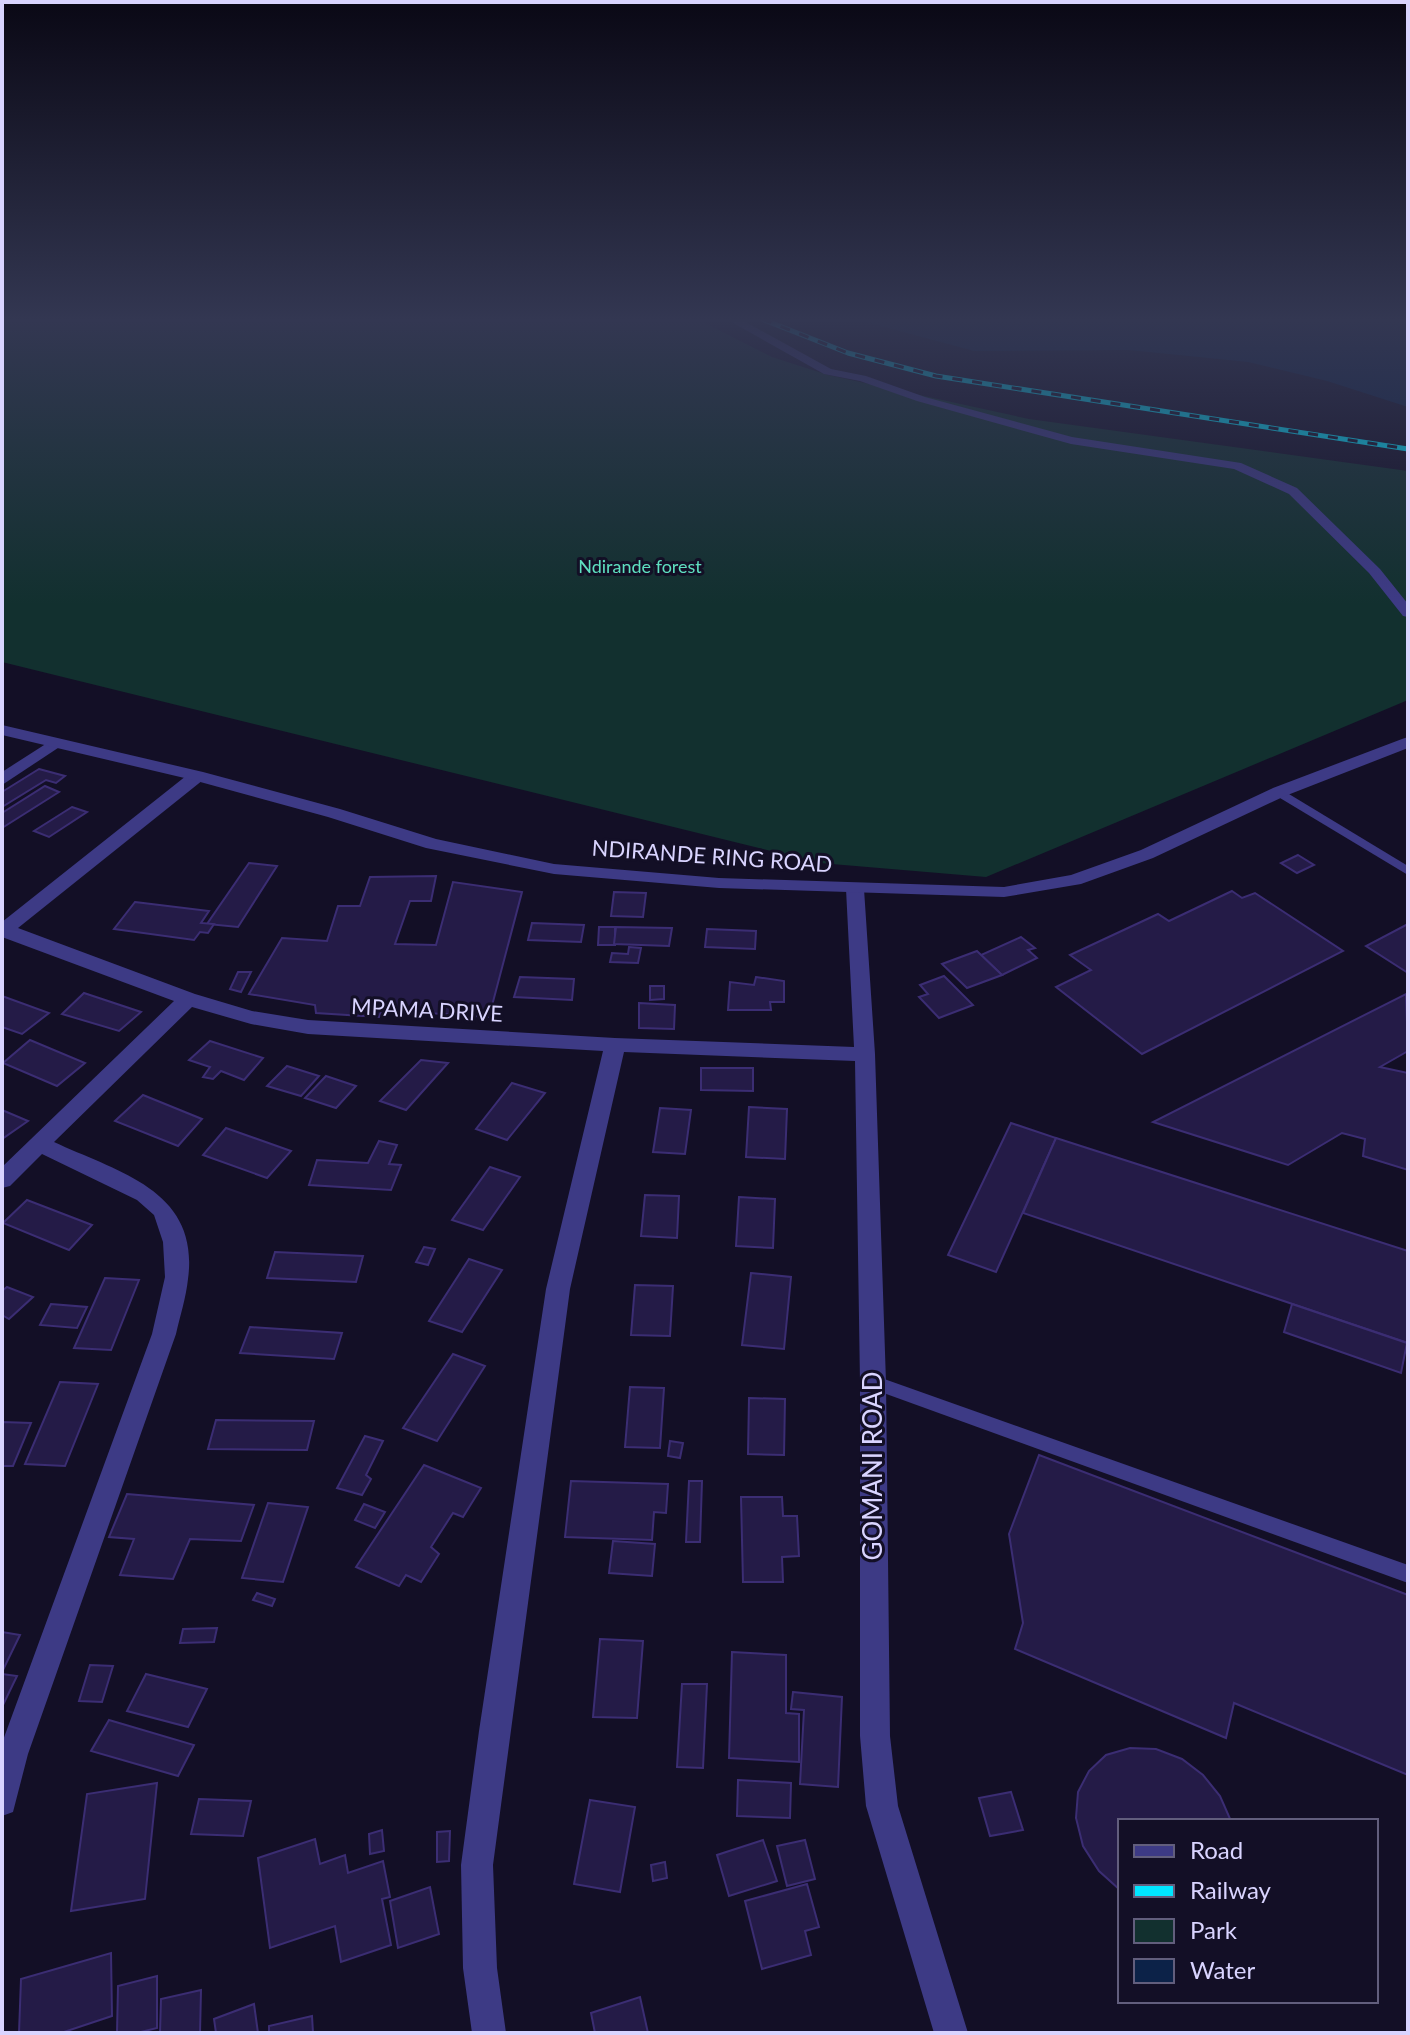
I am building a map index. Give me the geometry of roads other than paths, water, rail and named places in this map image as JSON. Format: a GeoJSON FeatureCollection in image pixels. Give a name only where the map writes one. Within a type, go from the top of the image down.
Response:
{"type":"FeatureCollection","features":[{"type":"Feature","properties":{"kind":"street"},"geometry":{"type":"LineString","coordinates":[[976,414],[1071,440],[1208,460],[1237,466],[1262,476],[1293,491],[1308,504],[1375,572],[1408,613]]}},
{"type":"Feature","properties":{"kind":"street","name":"NDIRANDE RING ROAD"},"geometry":{"type":"LineString","coordinates":[[2,730],[197,776],[334,813],[432,844],[554,869],[667,880],[1004,892],[1075,880],[1191,836],[1279,792],[1408,742]]}},
{"type":"Feature","properties":{"kind":"street"},"geometry":{"type":"LineString","coordinates":[[2,780],[55,743]]}},
{"type":"Feature","properties":{"kind":"street"},"geometry":{"type":"LineString","coordinates":[[3,929],[197,776]]}},
{"type":"Feature","properties":{"kind":"street","name":"GOMANI ROAD"},"geometry":{"type":"LineString","coordinates":[[855,889],[865,1054],[873,1382],[875,1736],[882,1806],[951,2033]]}},
{"type":"Feature","properties":{"kind":"street","name":"MPAMA DRIVE"},"geometry":{"type":"LineString","coordinates":[[3,929],[188,999],[251,1017],[308,1027],[615,1045],[865,1054]]}},
{"type":"Feature","properties":{"kind":"street"},"geometry":{"type":"LineString","coordinates":[[2,1180],[188,999]]}},
{"type":"Feature","properties":{"kind":"street"},"geometry":{"type":"LineString","coordinates":[[489,2033],[480,1968],[477,1865],[492,1746],[558,1289],[615,1045]]}},
{"type":"Feature","properties":{"kind":"street"},"geometry":{"type":"LineString","coordinates":[[2,1801],[13,1754],[164,1334],[177,1277],[175,1242],[164,1211],[145,1194],[41,1145]]}},
{"type":"Feature","properties":{"kind":"lane"},"geometry":{"type":"LineString","coordinates":[[1279,792],[1408,871]]}},
{"type":"Feature","properties":{"kind":"lane"},"geometry":{"type":"LineString","coordinates":[[873,1382],[1408,1574]]}},
{"type":"Feature","properties":{"kind":"railway"},"geometry":{"type":"LineString","coordinates":[[1181,414],[1408,449]]}},
{"type":"Feature","properties":{"kind":"park label","name":"Ndirande forest"},"geometry":{"type":"Point","coordinates":[640,567]}}]}
